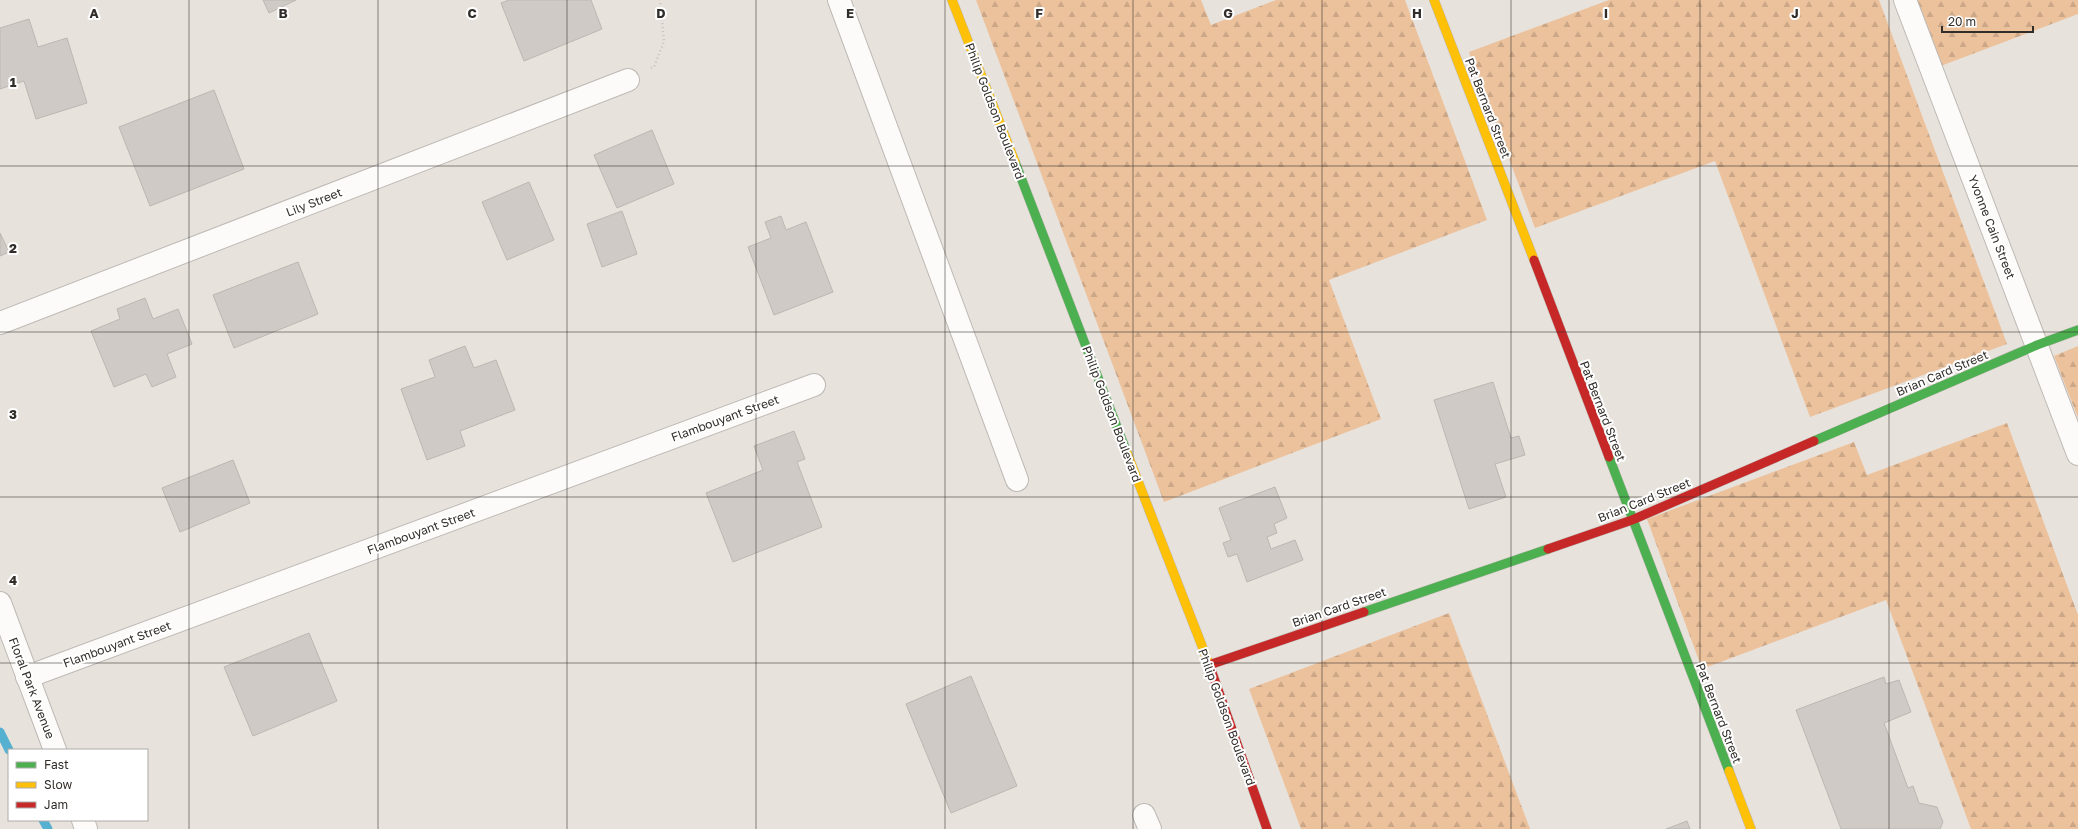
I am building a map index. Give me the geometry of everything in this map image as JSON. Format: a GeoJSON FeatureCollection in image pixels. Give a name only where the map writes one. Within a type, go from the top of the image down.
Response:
{"type":"FeatureCollection","features":[{"type":"Feature","properties":{"kind":"street"},"geometry":{"type":"LineString","coordinates":[[839,0],[1017,480]]}},
{"type":"Feature","properties":{"kind":"street","name":"Philip Goldson Boulevard"},"geometry":{"type":"LineString","coordinates":[[952,0],[1209,665],[1267,829]]}},
{"type":"Feature","properties":{"kind":"street","name":"Pat Bernard Street"},"geometry":{"type":"LineString","coordinates":[[1434,0],[1751,829]]}},
{"type":"Feature","properties":{"kind":"street","name":"Yvonne Cain Street"},"geometry":{"type":"LineString","coordinates":[[1905,0],[2078,454]]}},
{"type":"Feature","properties":{"kind":"street","name":"Lily Street"},"geometry":{"type":"LineString","coordinates":[[0,323],[628,80]]}},
{"type":"Feature","properties":{"kind":"street","name":"Brian Card Street"},"geometry":{"type":"LineString","coordinates":[[1209,665],[1632,520],[2037,345],[2078,330]]}},
{"type":"Feature","properties":{"kind":"street","name":"Flambouyant Street"},"geometry":{"type":"LineString","coordinates":[[27,677],[814,385]]}},
{"type":"Feature","properties":{"kind":"street","name":"Floral Park Avenue"},"geometry":{"type":"LineString","coordinates":[[0,603],[55,749]]}},
{"type":"Feature","properties":{"kind":"path"},"geometry":{"type":"LineString","coordinates":[[628,80],[654,67],[664,41],[660,0]]}},
{"type":"Feature","properties":{"kind":"green space"},"geometry":{"type":"Polygon","coordinates":[[[976,0],[1201,0],[1211,25],[1276,0],[1405,0],[1487,220],[1329,280],[1381,419],[1164,502],[976,0]]]}},
{"type":"Feature","properties":{"kind":"green space"},"geometry":{"type":"Polygon","coordinates":[[[1609,0],[1879,0],[2007,344],[1810,417],[1715,161],[1535,228],[1469,52],[1609,0]]]}},
{"type":"Feature","properties":{"kind":"green space"},"geometry":{"type":"Polygon","coordinates":[[[1913,0],[2078,0],[2078,14],[1938,67],[1913,0]]]}},
{"type":"Feature","properties":{"kind":"green space"},"geometry":{"type":"Polygon","coordinates":[[[2078,346],[2078,418],[2054,356],[2078,346]]]}},
{"type":"Feature","properties":{"kind":"green space"},"geometry":{"type":"Polygon","coordinates":[[[2007,423],[2078,615],[2078,829],[1971,829],[1886,600],[1702,669],[1647,519],[1854,442],[1867,475],[2007,423]]]}},
{"type":"Feature","properties":{"kind":"green space"},"geometry":{"type":"Polygon","coordinates":[[[1449,613],[1530,829],[1301,829],[1249,689],[1449,613]]]}},
{"type":"Feature","properties":{"kind":"building"},"geometry":{"type":"Polygon","coordinates":[[[263,0],[296,0],[269,13],[263,0]]]}},
{"type":"Feature","properties":{"kind":"building"},"geometry":{"type":"Polygon","coordinates":[[[509,0],[591,0],[602,29],[524,61],[501,3],[509,0]]]}},
{"type":"Feature","properties":{"kind":"building"},"geometry":{"type":"Polygon","coordinates":[[[29,19],[38,47],[67,38],[87,103],[36,119],[24,81],[0,89],[0,28],[29,19]]]}},
{"type":"Feature","properties":{"kind":"building"},"geometry":{"type":"Polygon","coordinates":[[[214,90],[244,169],[150,206],[119,127],[214,90]]]}},
{"type":"Feature","properties":{"kind":"building"},"geometry":{"type":"Polygon","coordinates":[[[652,130],[674,184],[617,208],[594,155],[652,130]]]}},
{"type":"Feature","properties":{"kind":"building"},"geometry":{"type":"Polygon","coordinates":[[[529,182],[554,240],[507,260],[482,202],[529,182]]]}},
{"type":"Feature","properties":{"kind":"building"},"geometry":{"type":"Polygon","coordinates":[[[622,211],[637,254],[602,267],[587,224],[622,211]]]}},
{"type":"Feature","properties":{"kind":"building"},"geometry":{"type":"Polygon","coordinates":[[[781,216],[786,230],[806,222],[833,292],[774,315],[748,247],[771,238],[765,222],[781,216]]]}},
{"type":"Feature","properties":{"kind":"building"},"geometry":{"type":"Polygon","coordinates":[[[0,233],[9,252],[0,256],[0,233]]]}},
{"type":"Feature","properties":{"kind":"building"},"geometry":{"type":"Polygon","coordinates":[[[298,262],[318,314],[234,348],[213,295],[298,262]]]}},
{"type":"Feature","properties":{"kind":"building"},"geometry":{"type":"Polygon","coordinates":[[[145,298],[153,319],[178,309],[192,344],[167,354],[176,377],[152,387],[146,374],[114,387],[91,331],[120,319],[117,309],[145,298]]]}},
{"type":"Feature","properties":{"kind":"building"},"geometry":{"type":"Polygon","coordinates":[[[465,346],[474,368],[496,360],[515,410],[460,431],[465,446],[427,460],[401,389],[435,377],[429,360],[465,346]]]}},
{"type":"Feature","properties":{"kind":"building"},"geometry":{"type":"Polygon","coordinates":[[[1493,382],[1511,438],[1519,436],[1525,455],[1495,464],[1506,497],[1469,509],[1434,400],[1493,382]]]}},
{"type":"Feature","properties":{"kind":"building"},"geometry":{"type":"Polygon","coordinates":[[[794,431],[805,459],[797,462],[822,527],[733,562],[706,493],[763,470],[754,446],[794,431]]]}},
{"type":"Feature","properties":{"kind":"building"},"geometry":{"type":"Polygon","coordinates":[[[233,460],[250,503],[180,532],[162,488],[233,460]]]}},
{"type":"Feature","properties":{"kind":"building"},"geometry":{"type":"Polygon","coordinates":[[[1275,487],[1287,518],[1274,524],[1277,533],[1267,537],[1271,549],[1295,540],[1303,560],[1247,582],[1237,554],[1228,557],[1223,543],[1231,540],[1219,508],[1275,487]]]}},
{"type":"Feature","properties":{"kind":"building"},"geometry":{"type":"Polygon","coordinates":[[[309,633],[337,701],[253,736],[224,667],[309,633]]]}},
{"type":"Feature","properties":{"kind":"building"},"geometry":{"type":"Polygon","coordinates":[[[971,676],[1017,786],[951,813],[906,704],[971,676]]]}},
{"type":"Feature","properties":{"kind":"building"},"geometry":{"type":"Polygon","coordinates":[[[1884,677],[1886,684],[1899,680],[1911,712],[1884,723],[1908,788],[1913,786],[1919,803],[1937,807],[1943,822],[1940,829],[1841,829],[1796,710],[1884,677]]]}},
{"type":"Feature","properties":{"kind":"building"},"geometry":{"type":"Polygon","coordinates":[[[1687,821],[1690,829],[1666,829],[1687,821]]]}},
{"type":"Feature","properties":{"kind":"waterway"},"geometry":{"type":"LineString","coordinates":[[0,732],[8,749]]}},
{"type":"Feature","properties":{"kind":"waterway"},"geometry":{"type":"LineString","coordinates":[[44,821],[48,829]]}},
{"type":"Feature","properties":{"kind":"traffic: fast"},"geometry":{"type":"LineString","coordinates":[[1015,162],[1127,453]]}},
{"type":"Feature","properties":{"kind":"traffic: fast"},"geometry":{"type":"LineString","coordinates":[[1814,441],[2037,345],[2078,330]]}},
{"type":"Feature","properties":{"kind":"traffic: fast"},"geometry":{"type":"LineString","coordinates":[[1609,457],[1729,771]]}},
{"type":"Feature","properties":{"kind":"traffic: fast"},"geometry":{"type":"LineString","coordinates":[[1364,612],[1548,549]]}},
{"type":"Feature","properties":{"kind":"traffic: slow"},"geometry":{"type":"LineString","coordinates":[[952,0],[1015,162]]}},
{"type":"Feature","properties":{"kind":"traffic: slow"},"geometry":{"type":"LineString","coordinates":[[1434,0],[1534,260]]}},
{"type":"Feature","properties":{"kind":"traffic: slow"},"geometry":{"type":"LineString","coordinates":[[1127,453],[1209,664]]}},
{"type":"Feature","properties":{"kind":"traffic: slow"},"geometry":{"type":"LineString","coordinates":[[1729,771],[1751,829]]}},
{"type":"Feature","properties":{"kind":"traffic: jam"},"geometry":{"type":"LineString","coordinates":[[1534,260],[1609,457]]}},
{"type":"Feature","properties":{"kind":"traffic: jam"},"geometry":{"type":"LineString","coordinates":[[1548,549],[1632,520],[1814,441]]}},
{"type":"Feature","properties":{"kind":"traffic: jam"},"geometry":{"type":"LineString","coordinates":[[1209,665],[1364,612]]}},
{"type":"Feature","properties":{"kind":"traffic: jam"},"geometry":{"type":"LineString","coordinates":[[1209,664],[1267,829]]}}]}
